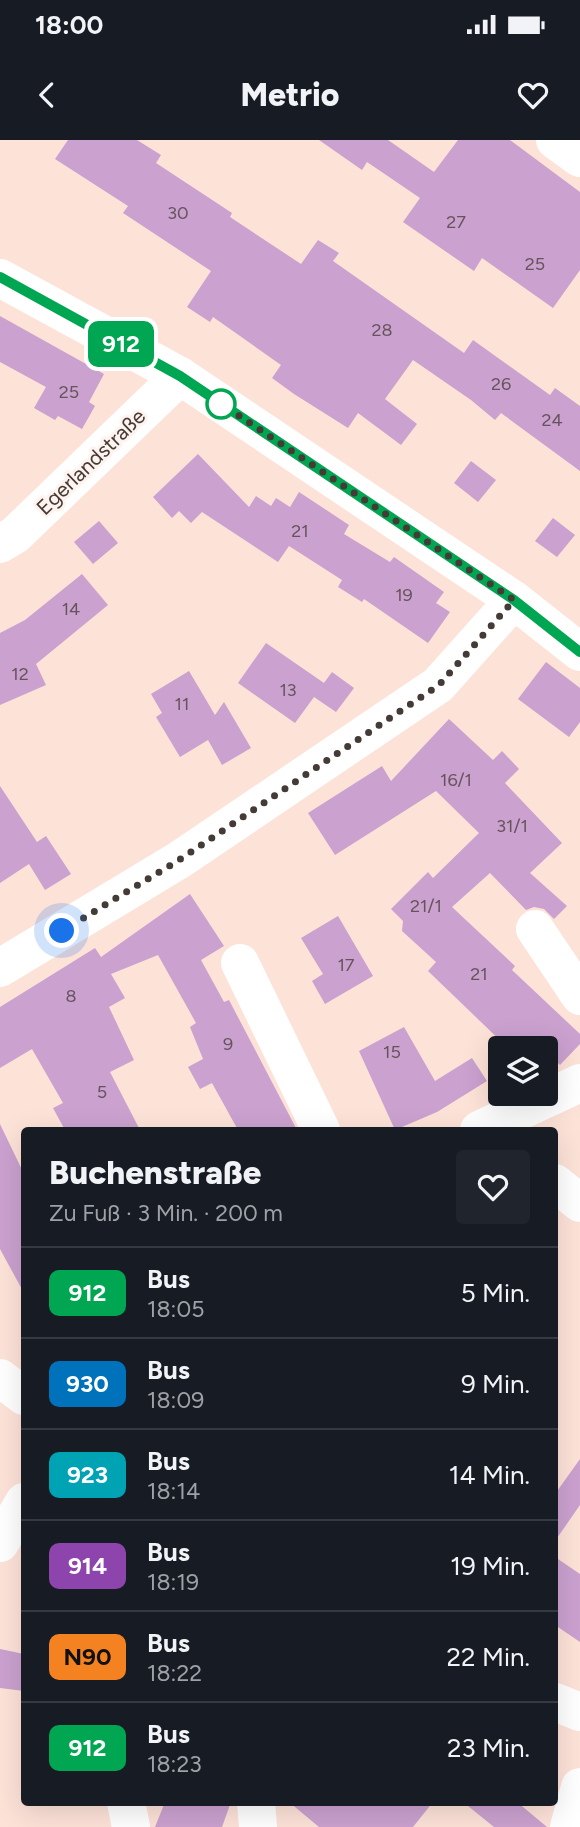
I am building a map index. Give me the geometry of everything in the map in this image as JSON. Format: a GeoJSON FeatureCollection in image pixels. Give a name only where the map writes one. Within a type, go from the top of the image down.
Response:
{"type":"FeatureCollection","features":[{"type":"Feature","properties":{"kind":"street"},"geometry":{"type":"LineString","coordinates":[[555,140],[580,158]]}},
{"type":"Feature","properties":{"kind":"street"},"geometry":{"type":"LineString","coordinates":[[0,278],[180,376],[514,600],[580,652]]}},
{"type":"Feature","properties":{"kind":"street","name":"Egerlandstraße"},"geometry":{"type":"LineString","coordinates":[[0,544],[15,535],[180,376]]}},
{"type":"Feature","properties":{"kind":"street"},"geometry":{"type":"LineString","coordinates":[[0,968],[179,860],[439,685],[514,600]]}},
{"type":"Feature","properties":{"kind":"street"},"geometry":{"type":"LineString","coordinates":[[534,929],[580,996]]}},
{"type":"Feature","properties":{"kind":"street"},"geometry":{"type":"LineString","coordinates":[[240,963],[320,1127]]}},
{"type":"Feature","properties":{"kind":"street"},"geometry":{"type":"LineString","coordinates":[[489,1127],[580,1083]]}},
{"type":"Feature","properties":{"kind":"street"},"geometry":{"type":"LineString","coordinates":[[558,1185],[580,1203]]}},
{"type":"Feature","properties":{"kind":"street"},"geometry":{"type":"LineString","coordinates":[[21,1366],[0,1377],[21,1394]]}},
{"type":"Feature","properties":{"kind":"street"},"geometry":{"type":"LineString","coordinates":[[0,1543],[21,1507]]}},
{"type":"Feature","properties":{"kind":"street"},"geometry":{"type":"LineString","coordinates":[[558,1703],[580,1712]]}},
{"type":"Feature","properties":{"kind":"street"},"geometry":{"type":"LineString","coordinates":[[569,1827],[580,1787]]}},
{"type":"Feature","properties":{"kind":"street"},"geometry":{"type":"LineString","coordinates":[[127,1806],[131,1827]]}},
{"type":"Feature","properties":{"kind":"street"},"geometry":{"type":"LineString","coordinates":[[256,1806],[258,1827]]}},
{"type":"Feature","properties":{"kind":"building"},"geometry":{"type":"Polygon","coordinates":[[[68,140],[137,140],[161,155],[156,163],[232,213],[230,217],[301,264],[318,240],[339,253],[333,261],[464,353],[473,340],[550,395],[555,388],[580,406],[580,471],[501,413],[495,420],[413,360],[385,399],[417,424],[401,445],[358,413],[348,428],[294,394],[272,378],[281,365],[213,317],[210,322],[187,307],[211,271],[123,213],[128,206],[55,159],[68,140]]]}},
{"type":"Feature","properties":{"kind":"building"},"geometry":{"type":"Polygon","coordinates":[[[319,140],[388,140],[434,172],[458,140],[510,140],[580,192],[580,270],[553,308],[482,258],[474,271],[403,222],[420,198],[367,162],[362,170],[319,140]]]}},
{"type":"Feature","properties":{"kind":"building"},"geometry":{"type":"Polygon","coordinates":[[[0,316],[104,374],[89,402],[95,406],[82,429],[58,416],[55,420],[34,408],[46,387],[0,362],[0,316]]]}},
{"type":"Feature","properties":{"kind":"building"},"geometry":{"type":"Polygon","coordinates":[[[198,454],[249,507],[256,496],[271,506],[276,498],[290,507],[299,492],[349,525],[344,534],[390,562],[394,557],[444,592],[436,603],[450,612],[428,643],[364,599],[362,602],[338,587],[342,580],[289,546],[278,562],[202,512],[191,523],[179,511],[172,518],[153,497],[198,454]]]}},
{"type":"Feature","properties":{"kind":"building"},"geometry":{"type":"Polygon","coordinates":[[[471,461],[496,480],[478,502],[454,483],[471,461]]]}},
{"type":"Feature","properties":{"kind":"building"},"geometry":{"type":"Polygon","coordinates":[[[553,518],[575,535],[557,557],[535,541],[553,518]]]}},
{"type":"Feature","properties":{"kind":"building"},"geometry":{"type":"Polygon","coordinates":[[[99,521],[118,543],[93,564],[74,542],[99,521]]]}},
{"type":"Feature","properties":{"kind":"building"},"geometry":{"type":"Polygon","coordinates":[[[82,574],[108,605],[36,664],[46,685],[0,705],[0,633],[25,620],[82,574]]]}},
{"type":"Feature","properties":{"kind":"building"},"geometry":{"type":"Polygon","coordinates":[[[266,643],[324,683],[332,672],[354,688],[336,712],[314,697],[295,723],[238,683],[266,643]]]}},
{"type":"Feature","properties":{"kind":"building"},"geometry":{"type":"Polygon","coordinates":[[[546,662],[580,688],[580,722],[569,737],[518,699],[546,662]]]}},
{"type":"Feature","properties":{"kind":"building"},"geometry":{"type":"Polygon","coordinates":[[[189,671],[215,715],[224,702],[251,748],[222,765],[208,740],[180,757],[156,717],[162,713],[151,694],[189,671]]]}},
{"type":"Feature","properties":{"kind":"building"},"geometry":{"type":"Polygon","coordinates":[[[449,719],[493,760],[502,751],[519,769],[505,783],[562,843],[530,873],[567,906],[554,919],[544,909],[534,907],[526,910],[490,873],[452,907],[515,966],[512,970],[580,1034],[580,1044],[560,1065],[558,1036],[496,1036],[428,971],[436,962],[402,931],[403,921],[391,909],[428,872],[433,878],[479,833],[436,791],[335,855],[308,813],[382,766],[391,781],[449,719]]]}},
{"type":"Feature","properties":{"kind":"building"},"geometry":{"type":"Polygon","coordinates":[[[0,786],[37,842],[46,836],[71,874],[45,890],[29,864],[0,883],[0,786]]]}},
{"type":"Feature","properties":{"kind":"building"},"geometry":{"type":"Polygon","coordinates":[[[190,894],[224,946],[201,960],[224,1002],[229,1000],[295,1127],[236,1127],[212,1083],[200,1089],[188,1067],[203,1059],[190,1027],[196,1023],[158,955],[111,974],[125,998],[109,1007],[134,1060],[110,1072],[138,1127],[63,1127],[53,1108],[63,1103],[32,1049],[0,1068],[0,1007],[95,948],[101,957],[190,894]]]}},
{"type":"Feature","properties":{"kind":"building"},"geometry":{"type":"Polygon","coordinates":[[[338,916],[373,976],[325,1004],[312,981],[323,974],[301,938],[338,916]]]}},
{"type":"Feature","properties":{"kind":"building"},"geometry":{"type":"Polygon","coordinates":[[[404,1027],[435,1081],[472,1058],[487,1081],[437,1112],[402,1127],[394,1127],[359,1051],[404,1027]]]}},
{"type":"Feature","properties":{"kind":"building"},"geometry":{"type":"Polygon","coordinates":[[[0,1124],[21,1168],[21,1288],[0,1249],[0,1124]]]}},
{"type":"Feature","properties":{"kind":"building"},"geometry":{"type":"Polygon","coordinates":[[[580,1459],[580,1505],[558,1537],[558,1490],[580,1459]]]}},
{"type":"Feature","properties":{"kind":"building"},"geometry":{"type":"Polygon","coordinates":[[[558,1559],[580,1574],[580,1642],[558,1627],[558,1559]]]}},
{"type":"Feature","properties":{"kind":"building"},"geometry":{"type":"Polygon","coordinates":[[[0,1649],[21,1653],[21,1691],[0,1688],[0,1649]]]}},
{"type":"Feature","properties":{"kind":"building"},"geometry":{"type":"Polygon","coordinates":[[[163,1806],[230,1806],[222,1827],[155,1827],[163,1806]]]}},
{"type":"Feature","properties":{"kind":"building"},"geometry":{"type":"Polygon","coordinates":[[[294,1806],[430,1806],[413,1827],[319,1827],[294,1806]]]}},
{"type":"Feature","properties":{"kind":"building"},"geometry":{"type":"Polygon","coordinates":[[[468,1806],[522,1806],[547,1827],[494,1827],[468,1806]]]}},
{"type":"Feature","properties":{"kind":"bus line","name":"912"},"geometry":{"type":"LineString","coordinates":[[0,277],[180,376],[514,600],[580,652]]}},
{"type":"Feature","properties":{"kind":"route"},"geometry":{"type":"LineString","coordinates":[[62,931],[179,860],[439,685],[514,600],[217,401],[221,404]]}}]}
